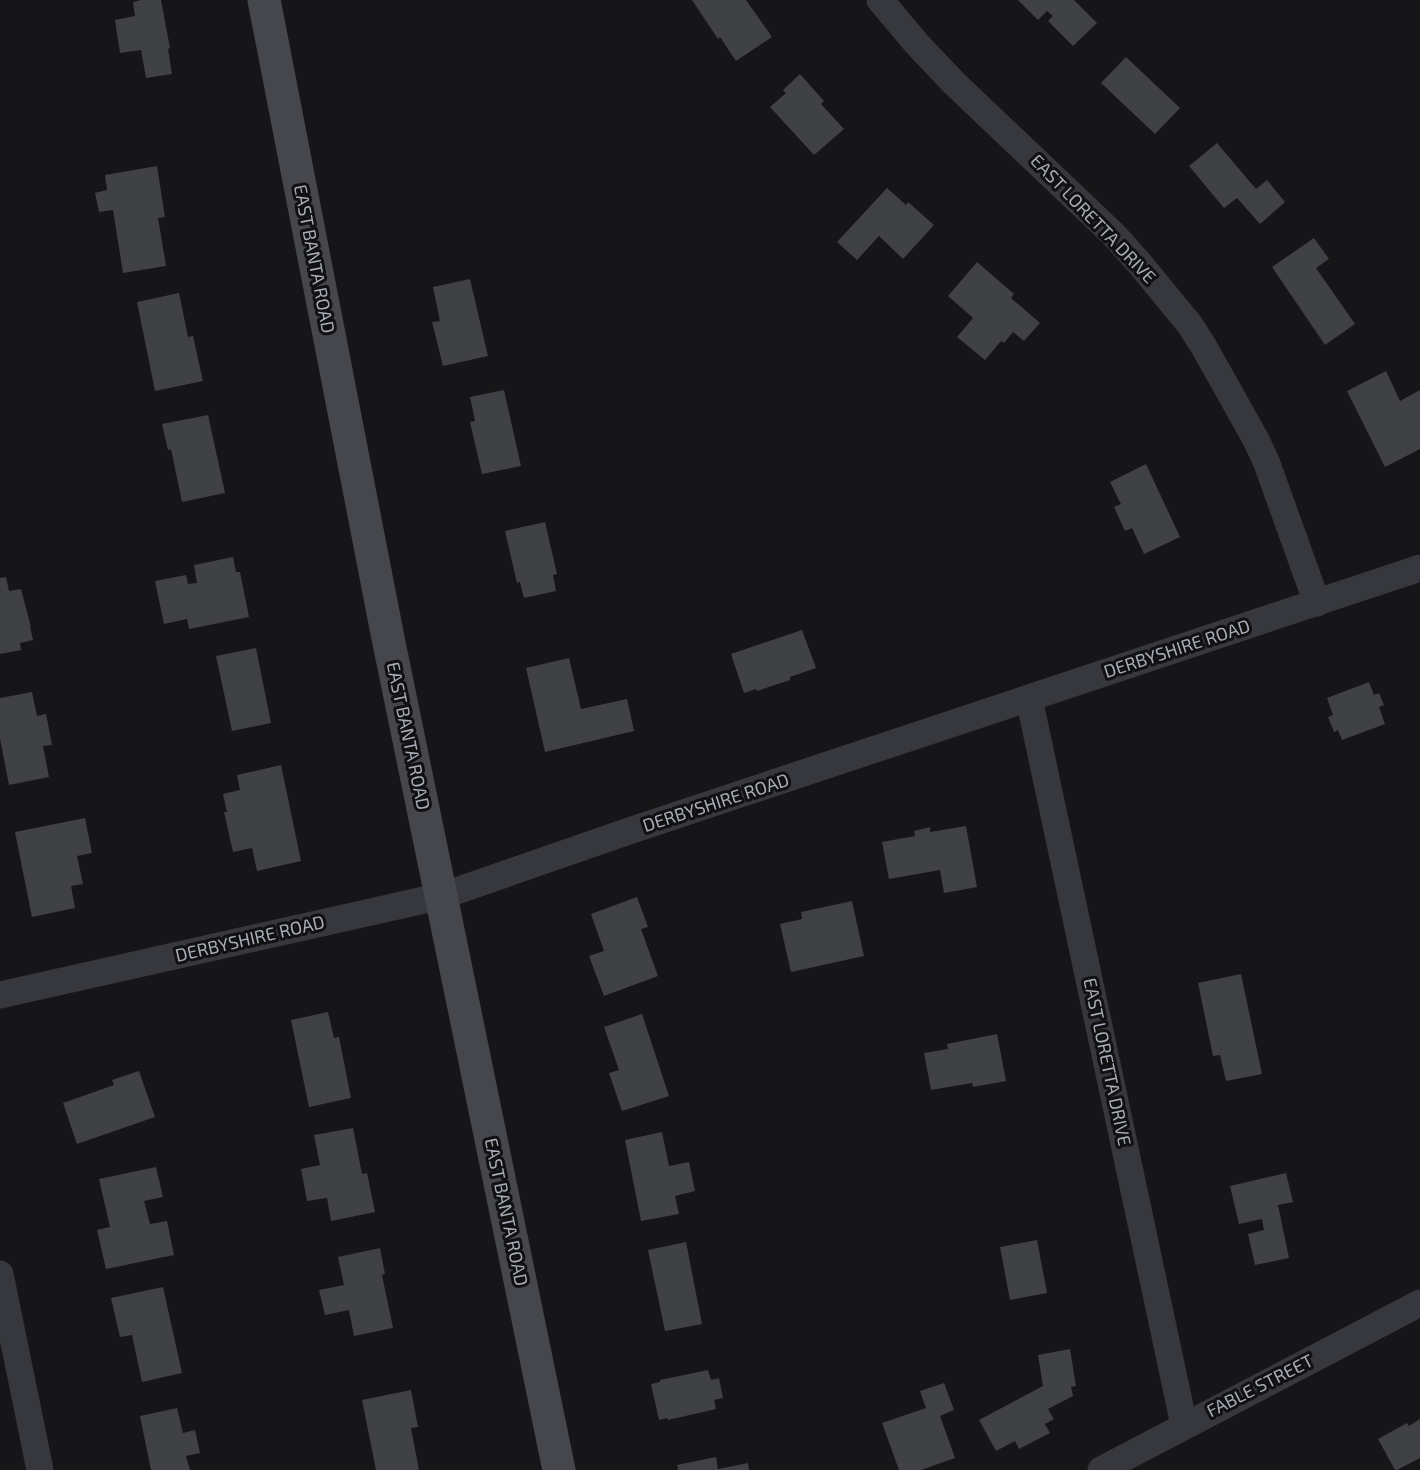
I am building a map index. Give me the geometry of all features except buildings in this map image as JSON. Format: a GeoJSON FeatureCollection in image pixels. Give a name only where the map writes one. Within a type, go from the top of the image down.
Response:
{"type":"FeatureCollection","features":[{"type":"Feature","properties":{"kind":"street","name":"EAST BANTA ROAD"},"geometry":{"type":"LineString","coordinates":[[264,0],[388,638],[559,1470]]}},
{"type":"Feature","properties":{"kind":"street","name":"EAST LORETTA DRIVE"},"geometry":{"type":"LineString","coordinates":[[880,0],[954,83],[1114,235],[1190,325],[1266,461],[1317,603]]}},
{"type":"Feature","properties":{"kind":"street","name":"DERBYSHIRE ROAD"},"geometry":{"type":"LineString","coordinates":[[0,995],[442,896],[1420,568]]}},
{"type":"Feature","properties":{"kind":"street","name":"EAST LORETTA DRIVE"},"geometry":{"type":"LineString","coordinates":[[1029,698],[1184,1425]]}},
{"type":"Feature","properties":{"kind":"street"},"geometry":{"type":"LineString","coordinates":[[0,1274],[40,1470]]}},
{"type":"Feature","properties":{"kind":"street","name":"FABLE STREET"},"geometry":{"type":"LineString","coordinates":[[1101,1470],[1420,1303]]}}]}
